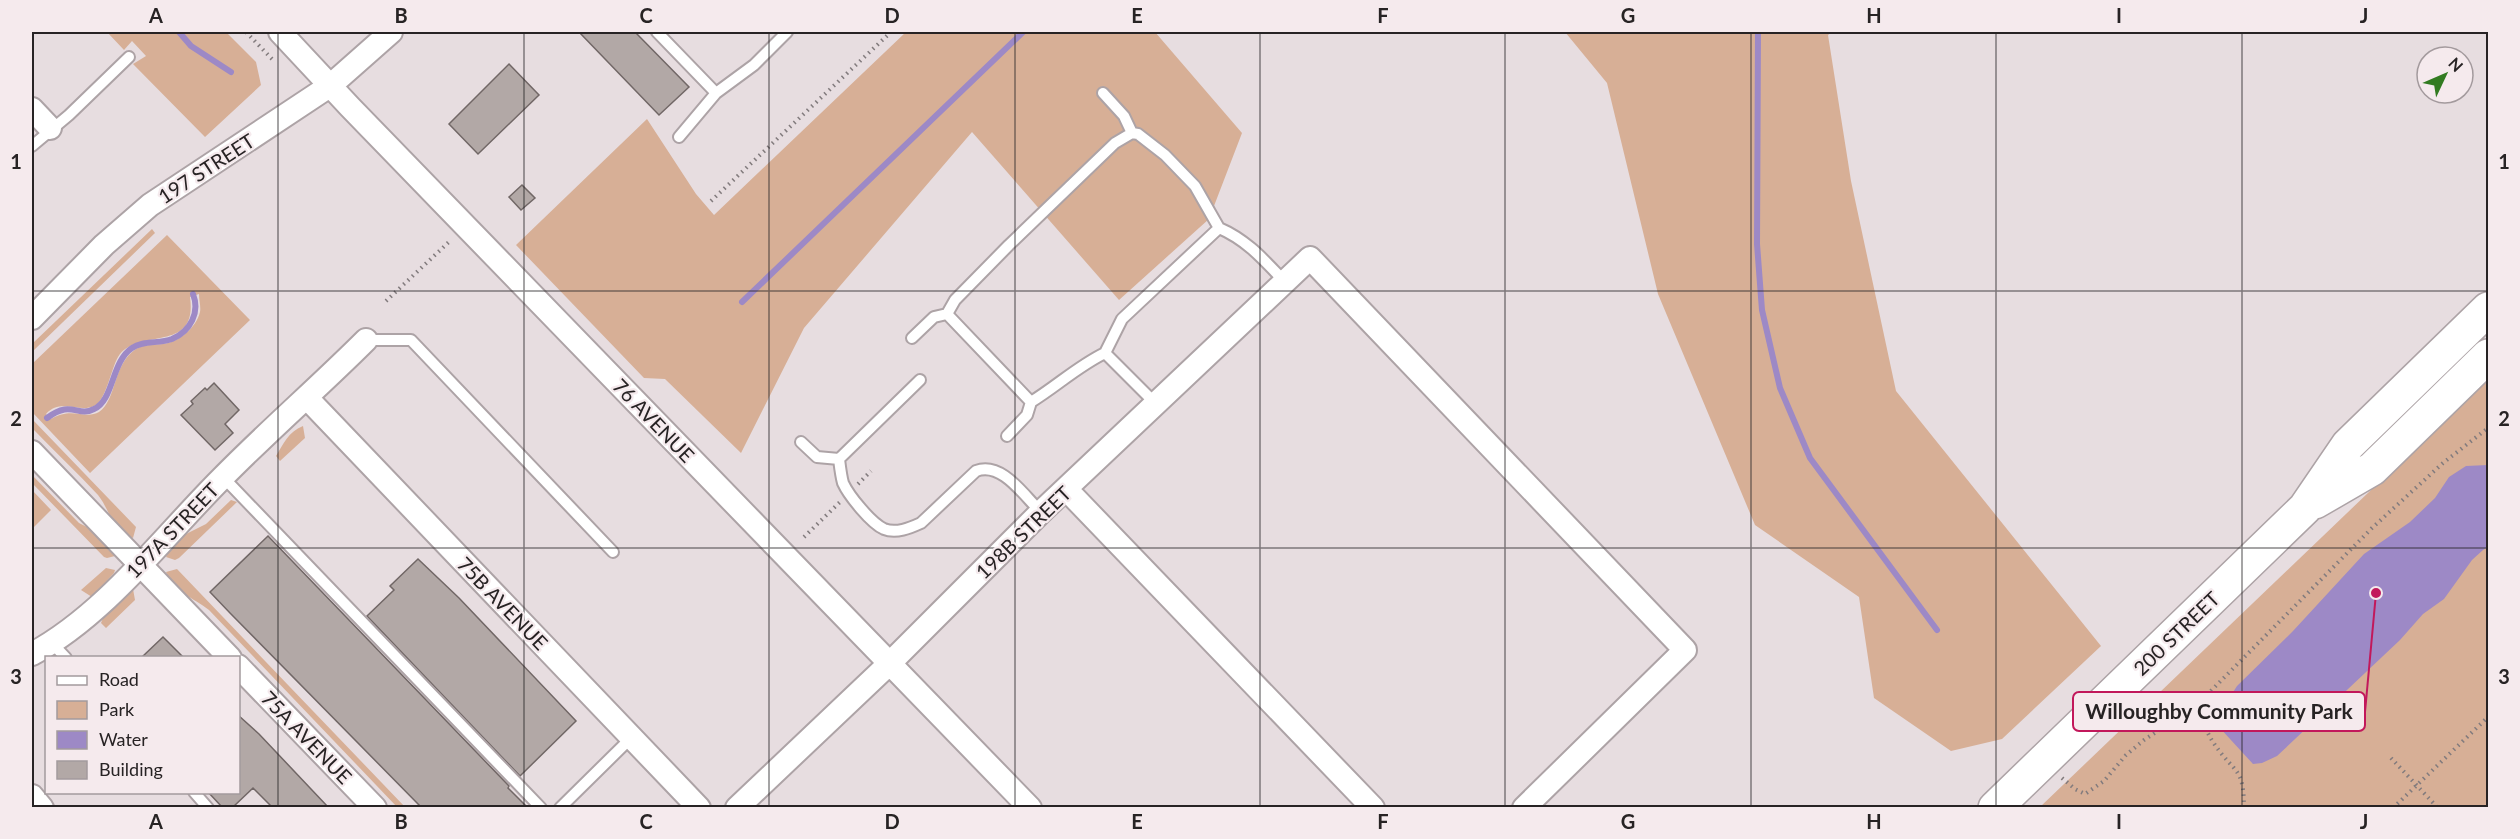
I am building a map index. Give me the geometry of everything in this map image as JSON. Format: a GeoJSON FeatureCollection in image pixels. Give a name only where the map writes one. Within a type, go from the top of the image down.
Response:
{"type":"FeatureCollection","features":[{"type":"Feature","properties":{"kind":"main road","name":"200 STREET"},"geometry":{"type":"LineString","coordinates":[[1995,807],[2305,508],[2348,445],[2488,309]]}},
{"type":"Feature","properties":{"kind":"main road","name":"200 STREET"},"geometry":{"type":"LineString","coordinates":[[2305,508],[2372,469],[2488,356]]}},
{"type":"Feature","properties":{"kind":"street","name":"76 AVENUE"},"geometry":{"type":"LineString","coordinates":[[280,32],[1030,807]]}},
{"type":"Feature","properties":{"kind":"street","name":"197 STREET"},"geometry":{"type":"LineString","coordinates":[[32,318],[104,245],[150,205],[331,86],[391,32]]}},
{"type":"Feature","properties":{"kind":"street"},"geometry":{"type":"LineString","coordinates":[[32,109],[50,128]]}},
{"type":"Feature","properties":{"kind":"street","name":"198B STREET"},"geometry":{"type":"LineString","coordinates":[[737,807],[890,663],[1041,512],[1310,258],[1685,650],[1524,807]]}},
{"type":"Feature","properties":{"kind":"street","name":"197A STREET"},"geometry":{"type":"LineString","coordinates":[[32,654],[59,650],[77,624],[140,564],[223,477],[366,340]]}},
{"type":"Feature","properties":{"kind":"street","name":"75B AVENUE"},"geometry":{"type":"LineString","coordinates":[[307,398],[699,807]]}},
{"type":"Feature","properties":{"kind":"street"},"geometry":{"type":"LineString","coordinates":[[32,452],[229,656]]}},
{"type":"Feature","properties":{"kind":"street"},"geometry":{"type":"LineString","coordinates":[[1066,489],[1373,807]]}},
{"type":"Feature","properties":{"kind":"street","name":"75A AVENUE"},"geometry":{"type":"LineString","coordinates":[[240,668],[375,807]]}},
{"type":"Feature","properties":{"kind":"street"},"geometry":{"type":"LineString","coordinates":[[32,796],[42,807]]}},
{"type":"Feature","properties":{"kind":"lane"},"geometry":{"type":"LineString","coordinates":[[657,32],[716,93]]}},
{"type":"Feature","properties":{"kind":"lane"},"geometry":{"type":"LineString","coordinates":[[679,137],[716,93],[754,65],[787,32]]}},
{"type":"Feature","properties":{"kind":"lane"},"geometry":{"type":"LineString","coordinates":[[32,146],[50,128],[69,115],[129,57]]}},
{"type":"Feature","properties":{"kind":"lane"},"geometry":{"type":"LineString","coordinates":[[1103,93],[1124,116],[1132,133]]}},
{"type":"Feature","properties":{"kind":"lane"},"geometry":{"type":"LineString","coordinates":[[912,338],[934,317],[947,314],[955,300],[1017,237],[1115,143],[1132,133],[1138,134],[1165,155],[1195,186],[1219,228],[1237,236],[1250,246],[1284,281]]}},
{"type":"Feature","properties":{"kind":"lane"},"geometry":{"type":"LineString","coordinates":[[1007,436],[1027,415],[1031,402],[1050,390],[1075,369],[1105,353],[1116,328],[1135,304],[1204,245],[1219,228]]}},
{"type":"Feature","properties":{"kind":"lane"},"geometry":{"type":"LineString","coordinates":[[947,314],[1031,402]]}},
{"type":"Feature","properties":{"kind":"lane"},"geometry":{"type":"LineString","coordinates":[[366,340],[411,339],[613,552]]}},
{"type":"Feature","properties":{"kind":"lane"},"geometry":{"type":"LineString","coordinates":[[1105,353],[1155,403]]}},
{"type":"Feature","properties":{"kind":"lane"},"geometry":{"type":"LineString","coordinates":[[801,442],[817,457],[838,459],[920,380]]}},
{"type":"Feature","properties":{"kind":"lane"},"geometry":{"type":"LineString","coordinates":[[838,459],[843,482],[858,505],[884,529],[896,531],[921,523],[976,471],[983,468],[994,469],[1005,476],[1041,512]]}},
{"type":"Feature","properties":{"kind":"lane"},"geometry":{"type":"LineString","coordinates":[[223,477],[541,807]]}},
{"type":"Feature","properties":{"kind":"lane"},"geometry":{"type":"LineString","coordinates":[[560,807],[633,737]]}},
{"type":"Feature","properties":{"kind":"lane"},"geometry":{"type":"LineString","coordinates":[[196,794],[208,807]]}},
{"type":"Feature","properties":{"kind":"path"},"geometry":{"type":"LineString","coordinates":[[246,32],[272,59]]}},
{"type":"Feature","properties":{"kind":"path"},"geometry":{"type":"LineString","coordinates":[[711,201],[891,32]]}},
{"type":"Feature","properties":{"kind":"path"},"geometry":{"type":"LineString","coordinates":[[386,301],[451,240]]}},
{"type":"Feature","properties":{"kind":"path"},"geometry":{"type":"LineString","coordinates":[[2044,761],[2075,789],[2085,794],[2104,781],[2126,755],[2144,740],[2196,706],[2372,528],[2443,463],[2488,428]]}},
{"type":"Feature","properties":{"kind":"path"},"geometry":{"type":"LineString","coordinates":[[2196,706],[2214,745],[2237,770],[2244,784],[2244,807]]}},
{"type":"Feature","properties":{"kind":"path"},"geometry":{"type":"LineString","coordinates":[[2393,807],[2488,717]]}},
{"type":"Feature","properties":{"kind":"path"},"geometry":{"type":"LineString","coordinates":[[2391,758],[2438,807]]}},
{"type":"Feature","properties":{"kind":"green space"},"geometry":{"type":"Polygon","coordinates":[[[107,32],[226,32],[256,62],[261,85],[205,137],[133,64],[146,56],[132,41],[124,50],[107,32]]]}},
{"type":"Feature","properties":{"kind":"green space"},"geometry":{"type":"Polygon","coordinates":[[[906,32],[1155,32],[1242,133],[1209,219],[1119,300],[972,132],[804,328],[741,453],[665,379],[644,378],[516,245],[647,119],[696,194],[714,215],[906,32]]]}},
{"type":"Feature","properties":{"kind":"green space"},"geometry":{"type":"Polygon","coordinates":[[[1565,32],[1832,32],[1828,35],[1851,181],[1896,391],[2101,646],[2002,739],[1951,751],[1874,698],[1859,597],[1755,525],[1658,294],[1607,83],[1565,32]]]}},
{"type":"Feature","properties":{"kind":"green space"},"geometry":{"type":"Polygon","coordinates":[[[152,229],[155,233],[32,352],[32,344],[152,229]]]}},
{"type":"Feature","properties":{"kind":"green space"},"geometry":{"type":"Polygon","coordinates":[[[167,235],[250,320],[90,473],[32,412],[32,364],[167,235]],[[199,294],[190,297],[190,315],[185,326],[176,333],[139,343],[127,348],[118,357],[98,403],[88,408],[57,407],[46,414],[51,419],[65,414],[89,415],[99,412],[105,407],[118,373],[128,356],[142,346],[169,343],[191,329],[200,312],[199,294]]]}},
{"type":"Feature","properties":{"kind":"green space"},"geometry":{"type":"Polygon","coordinates":[[[2488,378],[2488,807],[2040,807],[2488,378]]]}},
{"type":"Feature","properties":{"kind":"green space"},"geometry":{"type":"Polygon","coordinates":[[[32,419],[136,527],[133,538],[120,530],[98,495],[32,428],[32,419]]]}},
{"type":"Feature","properties":{"kind":"green space"},"geometry":{"type":"Polygon","coordinates":[[[303,426],[305,438],[280,461],[276,456],[284,442],[294,431],[303,426]]]}},
{"type":"Feature","properties":{"kind":"green space"},"geometry":{"type":"Polygon","coordinates":[[[32,475],[79,523],[93,530],[111,547],[115,556],[104,557],[32,483],[32,475]]]}},
{"type":"Feature","properties":{"kind":"green space"},"geometry":{"type":"Polygon","coordinates":[[[32,490],[51,510],[32,529],[32,490]]]}},
{"type":"Feature","properties":{"kind":"green space"},"geometry":{"type":"Polygon","coordinates":[[[231,500],[237,502],[179,558],[175,560],[166,557],[170,549],[186,534],[206,524],[231,500]]]}},
{"type":"Feature","properties":{"kind":"green space"},"geometry":{"type":"Polygon","coordinates":[[[106,568],[115,570],[114,573],[92,597],[81,590],[106,568]]]}},
{"type":"Feature","properties":{"kind":"green space"},"geometry":{"type":"Polygon","coordinates":[[[177,569],[405,807],[397,807],[209,610],[174,585],[166,572],[177,569]]]}},
{"type":"Feature","properties":{"kind":"green space"},"geometry":{"type":"Polygon","coordinates":[[[133,589],[135,600],[106,628],[101,623],[106,611],[133,589]]]}},
{"type":"Feature","properties":{"kind":"water"},"geometry":{"type":"Polygon","coordinates":[[[2488,465],[2488,547],[2472,560],[2444,599],[2423,614],[2400,640],[2277,756],[2262,763],[2253,764],[2219,727],[2219,714],[2237,686],[2293,631],[2364,554],[2410,522],[2435,498],[2449,477],[2466,466],[2488,465]]]}},
{"type":"Feature","properties":{"kind":"building"},"geometry":{"type":"Polygon","coordinates":[[[579,32],[635,32],[689,87],[659,115],[579,32]]]}},
{"type":"Feature","properties":{"kind":"building"},"geometry":{"type":"Polygon","coordinates":[[[509,64],[539,95],[478,154],[449,124],[509,64]]]}},
{"type":"Feature","properties":{"kind":"building"},"geometry":{"type":"Polygon","coordinates":[[[522,185],[535,198],[521,210],[509,197],[522,185]]]}},
{"type":"Feature","properties":{"kind":"building"},"geometry":{"type":"Polygon","coordinates":[[[214,383],[239,410],[225,424],[233,433],[215,450],[181,415],[193,404],[191,401],[214,383]]]}},
{"type":"Feature","properties":{"kind":"building"},"geometry":{"type":"Polygon","coordinates":[[[268,536],[527,807],[421,807],[230,613],[210,592],[268,536]]]}},
{"type":"Feature","properties":{"kind":"building"},"geometry":{"type":"Polygon","coordinates":[[[418,559],[459,598],[576,721],[520,776],[367,616],[394,590],[390,586],[418,559]]]}},
{"type":"Feature","properties":{"kind":"building"},"geometry":{"type":"Polygon","coordinates":[[[163,637],[182,656],[143,656],[163,637]]]}},
{"type":"Feature","properties":{"kind":"building"},"geometry":{"type":"Polygon","coordinates":[[[240,717],[328,807],[272,807],[253,788],[233,807],[222,807],[210,794],[240,794],[240,717]]]}},
{"type":"Feature","properties":{"kind":"waterway"},"geometry":{"type":"LineString","coordinates":[[179,32],[191,46],[231,72]]}},
{"type":"Feature","properties":{"kind":"waterway"},"geometry":{"type":"LineString","coordinates":[[742,302],[1023,32]]}},
{"type":"Feature","properties":{"kind":"waterway"},"geometry":{"type":"LineString","coordinates":[[1758,32],[1757,244],[1762,310],[1780,388],[1810,458],[1937,630]]}},
{"type":"Feature","properties":{"kind":"waterway"},"geometry":{"type":"LineString","coordinates":[[47,418],[62,410],[83,412],[101,404],[125,354],[141,344],[179,336],[189,326],[195,308],[193,294]]}},
{"type":"Feature","properties":{"kind":"place","name":"Willoughby Community Park"},"geometry":{"type":"Point","coordinates":[2376,593]}}]}
